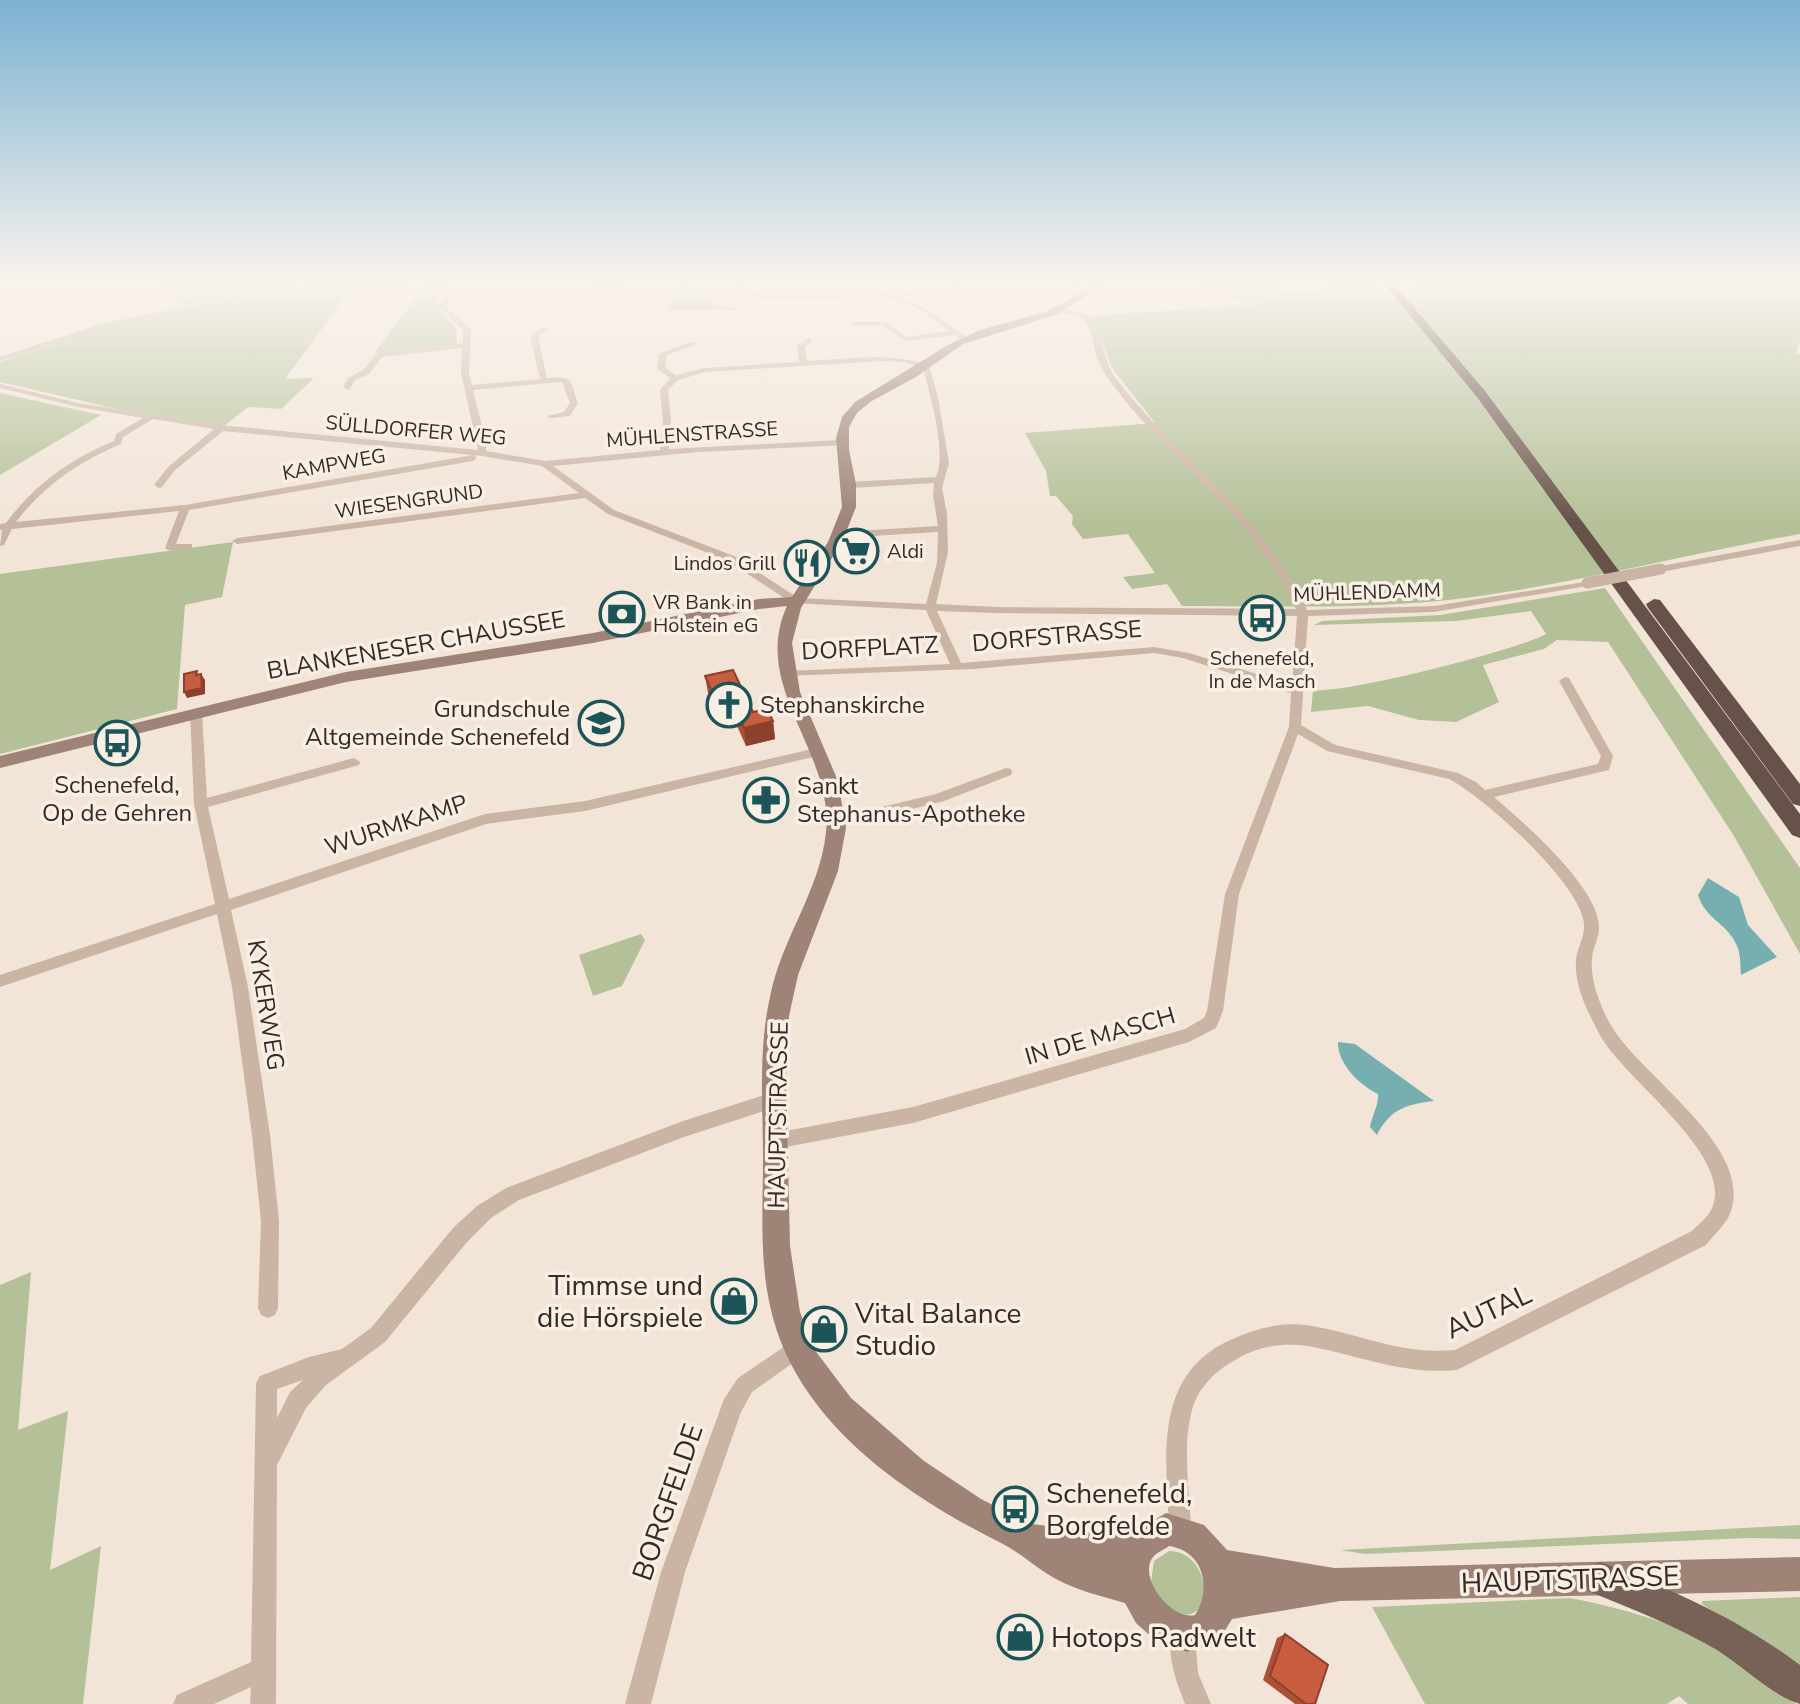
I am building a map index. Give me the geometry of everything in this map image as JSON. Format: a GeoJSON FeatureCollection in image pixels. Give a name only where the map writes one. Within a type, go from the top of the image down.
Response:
{"type":"FeatureCollection","features":[{"type":"Feature","properties":{"kind":"highway"},"geometry":{"type":"LineString","coordinates":[[1456,365],[1800,830]]}},
{"type":"Feature","properties":{"kind":"highway"},"geometry":{"type":"LineString","coordinates":[[1470,365],[1509,409],[1800,799]]}},
{"type":"Feature","properties":{"kind":"main road"},"geometry":{"type":"LineString","coordinates":[[842,443],[846,419],[854,409],[929,365]]}},
{"type":"Feature","properties":{"kind":"main road","name":"HAUPTSTRASSE"},"geometry":{"type":"LineString","coordinates":[[842,443],[850,485],[849,507],[839,535],[808,587],[796,601],[783,638],[786,674],[801,720],[830,785],[836,823],[831,859],[795,948],[783,989],[775,1048],[777,1248],[785,1312],[797,1348],[818,1381],[846,1414],[902,1465],[962,1505],[1029,1540],[1073,1570],[1136,1589]]}},
{"type":"Feature","properties":{"kind":"main road","name":"BLANKENESER CHAUSSEE"},"geometry":{"type":"LineString","coordinates":[[0,762],[384,670],[593,638],[759,604],[796,601]]}},
{"type":"Feature","properties":{"kind":"main road"},"geometry":{"type":"LineString","coordinates":[[1180,1529],[1201,1541],[1221,1580],[1220,1604],[1209,1625],[1197,1632],[1183,1634],[1167,1629],[1153,1618],[1136,1589],[1137,1554],[1154,1533],[1180,1529]]}},
{"type":"Feature","properties":{"kind":"main road","name":"HAUPTSTRASSE"},"geometry":{"type":"LineString","coordinates":[[1029,1540],[1137,1554]]}},
{"type":"Feature","properties":{"kind":"main road","name":"HAUPTSTRASSE"},"geometry":{"type":"LineString","coordinates":[[1216,1565],[1340,1584]]}},
{"type":"Feature","properties":{"kind":"main road","name":"HAUPTSTRASSE"},"geometry":{"type":"LineString","coordinates":[[1220,1604],[1340,1584],[1800,1574]]}},
{"type":"Feature","properties":{"kind":"main road"},"geometry":{"type":"LineString","coordinates":[[1600,1579],[1705,1622],[1766,1660],[1800,1687]]}},
{"type":"Feature","properties":{"kind":"street"},"geometry":{"type":"LineString","coordinates":[[347,388],[351,380],[372,365]]}},
{"type":"Feature","properties":{"kind":"street"},"geometry":{"type":"LineString","coordinates":[[464,365],[485,454]]}},
{"type":"Feature","properties":{"kind":"street"},"geometry":{"type":"LineString","coordinates":[[540,365],[544,380]]}},
{"type":"Feature","properties":{"kind":"street"},"geometry":{"type":"LineString","coordinates":[[662,365],[661,369],[675,378]]}},
{"type":"Feature","properties":{"kind":"street"},"geometry":{"type":"LineString","coordinates":[[664,452],[667,420],[663,395],[666,386],[675,378],[705,370],[782,365]]}},
{"type":"Feature","properties":{"kind":"street"},"geometry":{"type":"LineString","coordinates":[[918,365],[926,367],[931,379],[936,421],[946,462],[938,480],[943,570],[930,607],[957,666]]}},
{"type":"Feature","properties":{"kind":"street"},"geometry":{"type":"LineString","coordinates":[[1104,365],[1112,379],[1151,425],[1267,548],[1303,613]]}},
{"type":"Feature","properties":{"kind":"street"},"geometry":{"type":"LineString","coordinates":[[469,388],[544,380],[568,381],[574,403],[567,414],[551,416]]}},
{"type":"Feature","properties":{"kind":"street","name":"SÜLLDORFER WEG"},"geometry":{"type":"LineString","coordinates":[[0,386],[78,405],[221,428],[485,454],[545,464],[611,512],[730,558],[796,601]]}},
{"type":"Feature","properties":{"kind":"street"},"geometry":{"type":"LineString","coordinates":[[0,543],[4,526],[32,498],[69,469],[98,450],[118,442],[119,436],[151,417]]}},
{"type":"Feature","properties":{"kind":"street"},"geometry":{"type":"LineString","coordinates":[[159,485],[180,460],[221,428]]}},
{"type":"Feature","properties":{"kind":"street","name":"MÜHLENSTRASSE"},"geometry":{"type":"LineString","coordinates":[[545,464],[664,452],[842,443]]}},
{"type":"Feature","properties":{"kind":"street","name":"KAMPWEG"},"geometry":{"type":"LineString","coordinates":[[4,526],[185,508],[485,454]]}},
{"type":"Feature","properties":{"kind":"street"},"geometry":{"type":"LineString","coordinates":[[850,485],[938,480]]}},
{"type":"Feature","properties":{"kind":"street","name":"WIESENGRUND"},"geometry":{"type":"LineString","coordinates":[[237,541],[585,495]]}},
{"type":"Feature","properties":{"kind":"street"},"geometry":{"type":"LineString","coordinates":[[185,508],[170,548],[188,546]]}},
{"type":"Feature","properties":{"kind":"street"},"geometry":{"type":"LineString","coordinates":[[839,535],[943,529]]}},
{"type":"Feature","properties":{"kind":"street","name":"MÜHLENDAMM"},"geometry":{"type":"LineString","coordinates":[[796,601],[930,607],[1303,613],[1434,609],[1800,543]]}},
{"type":"Feature","properties":{"kind":"street","name":"IN DE MASCH"},"geometry":{"type":"LineString","coordinates":[[775,1141],[913,1115],[1202,1029],[1210,1023],[1215,1011],[1225,921],[1232,894],[1295,727],[1303,613]]}},
{"type":"Feature","properties":{"kind":"street","name":"DORFSTRASSE"},"geometry":{"type":"LineString","coordinates":[[957,666],[1154,650],[1185,655],[1298,691]]}},
{"type":"Feature","properties":{"kind":"street","name":"DORFPLATZ"},"geometry":{"type":"LineString","coordinates":[[786,674],[957,666]]}},
{"type":"Feature","properties":{"kind":"street"},"geometry":{"type":"LineString","coordinates":[[1483,795],[1604,767],[1607,756],[1565,681]]}},
{"type":"Feature","properties":{"kind":"street","name":"KYKERWEG"},"geometry":{"type":"LineString","coordinates":[[196,713],[201,804],[240,987],[261,1135],[270,1221],[268,1308]]}},
{"type":"Feature","properties":{"kind":"street","name":"AUTAL"},"geometry":{"type":"LineString","coordinates":[[1180,1529],[1179,1417],[1185,1393],[1196,1374],[1218,1355],[1262,1336],[1288,1333],[1406,1362],[1433,1364],[1457,1360],[1699,1238],[1713,1227],[1723,1212],[1723,1178],[1715,1158],[1699,1134],[1624,1057],[1605,1030],[1589,994],[1584,964],[1592,924],[1585,898],[1483,795],[1453,776],[1331,748],[1295,727]]}},
{"type":"Feature","properties":{"kind":"street","name":"WURMKAMP"},"geometry":{"type":"LineString","coordinates":[[0,981],[485,819],[603,803],[817,752]]}},
{"type":"Feature","properties":{"kind":"street"},"geometry":{"type":"LineString","coordinates":[[201,804],[354,762]]}},
{"type":"Feature","properties":{"kind":"street"},"geometry":{"type":"LineString","coordinates":[[836,823],[939,798],[1006,772]]}},
{"type":"Feature","properties":{"kind":"street"},"geometry":{"type":"LineString","coordinates":[[266,1464],[298,1400],[319,1378],[378,1335],[460,1235],[494,1206],[513,1194],[683,1129],[761,1104],[775,1103]]}},
{"type":"Feature","properties":{"kind":"street","name":"BORGFELDE"},"geometry":{"type":"LineString","coordinates":[[638,1704],[673,1572],[732,1407],[745,1385],[797,1348]]}},
{"type":"Feature","properties":{"kind":"street"},"geometry":{"type":"LineString","coordinates":[[263,1704],[267,1383],[309,1367],[347,1358]]}},
{"type":"Feature","properties":{"kind":"street"},"geometry":{"type":"LineString","coordinates":[[1183,1634],[1186,1673],[1198,1704]]}},
{"type":"Feature","properties":{"kind":"street"},"geometry":{"type":"LineString","coordinates":[[186,1704],[263,1669]]}},
{"type":"Feature","properties":{"kind":"green space"},"geometry":{"type":"Polygon","coordinates":[[[0,365],[296,365],[285,379],[314,378],[281,409],[248,407],[224,426],[117,409],[0,382],[0,365]]]}},
{"type":"Feature","properties":{"kind":"green space"},"geometry":{"type":"Polygon","coordinates":[[[1111,365],[1800,365],[1800,534],[1555,584],[1473,597],[1401,604],[1182,606],[1167,584],[1132,589],[1123,577],[1155,573],[1128,534],[1083,539],[1072,524],[1073,516],[1056,496],[1050,496],[1046,471],[1025,433],[1155,423],[1111,365]]]}},
{"type":"Feature","properties":{"kind":"green space"},"geometry":{"type":"Polygon","coordinates":[[[0,393],[101,415],[0,475],[0,393]]]}},
{"type":"Feature","properties":{"kind":"green space"},"geometry":{"type":"Polygon","coordinates":[[[233,542],[222,597],[185,605],[177,709],[0,754],[0,574],[233,542]]]}},
{"type":"Feature","properties":{"kind":"green space"},"geometry":{"type":"Polygon","coordinates":[[[1605,588],[1800,868],[1800,954],[1734,836],[1608,642],[1557,640],[1544,649],[1483,665],[1499,702],[1456,722],[1419,720],[1368,706],[1311,712],[1313,690],[1357,686],[1430,670],[1546,634],[1531,611],[1456,621],[1314,625],[1322,621],[1440,615],[1605,588]]]}},
{"type":"Feature","properties":{"kind":"green space"},"geometry":{"type":"Polygon","coordinates":[[[641,934],[645,940],[622,986],[593,996],[579,955],[641,934]]]}},
{"type":"Feature","properties":{"kind":"green space"},"geometry":{"type":"Polygon","coordinates":[[[31,1272],[18,1430],[68,1411],[50,1570],[101,1546],[83,1704],[0,1704],[0,1285],[31,1272]]]}},
{"type":"Feature","properties":{"kind":"green space"},"geometry":{"type":"Polygon","coordinates":[[[1800,1525],[1800,1539],[1749,1538],[1365,1554],[1340,1550],[1800,1525]]]}},
{"type":"Feature","properties":{"kind":"green space"},"geometry":{"type":"Polygon","coordinates":[[[1169,1551],[1193,1561],[1200,1572],[1204,1596],[1201,1606],[1194,1613],[1181,1615],[1165,1609],[1151,1582],[1154,1561],[1169,1551]]]}},
{"type":"Feature","properties":{"kind":"green space"},"geometry":{"type":"Polygon","coordinates":[[[1800,1597],[1800,1672],[1702,1604],[1702,1601],[1800,1597]]]}},
{"type":"Feature","properties":{"kind":"green space"},"geometry":{"type":"Polygon","coordinates":[[[1570,1598],[1631,1612],[1689,1633],[1735,1658],[1796,1704],[1688,1704],[1679,1696],[1667,1704],[1425,1704],[1372,1607],[1570,1598]]]}},
{"type":"Feature","properties":{"kind":"water"},"geometry":{"type":"Polygon","coordinates":[[[1708,878],[1739,897],[1748,925],[1777,957],[1741,975],[1736,944],[1706,910],[1698,895],[1708,878]]]}},
{"type":"Feature","properties":{"kind":"water"},"geometry":{"type":"Polygon","coordinates":[[[1338,1042],[1355,1044],[1434,1101],[1400,1109],[1377,1135],[1370,1127],[1378,1094],[1345,1066],[1338,1042]]]}},
{"type":"Feature","properties":{"kind":"building"},"geometry":{"type":"Polygon","coordinates":[[[733,670],[753,712],[767,709],[773,721],[744,728],[732,702],[718,705],[705,676],[733,670]]]}},
{"type":"Feature","properties":{"kind":"building"},"geometry":{"type":"Polygon","coordinates":[[[197,671],[196,675],[201,674],[202,688],[184,692],[184,674],[197,671]]]}},
{"type":"Feature","properties":{"kind":"building"},"geometry":{"type":"Polygon","coordinates":[[[1285,1634],[1328,1665],[1315,1704],[1306,1704],[1270,1676],[1285,1634]]]}},
{"type":"Feature","properties":{"kind":"place","name":"Aldi"},"geometry":{"type":"Point","coordinates":[856,551]}},
{"type":"Feature","properties":{"kind":"place","name":"Lindos Grill"},"geometry":{"type":"Point","coordinates":[807,563]}},
{"type":"Feature","properties":{"kind":"place","name":"VR Bank in Holstein eG"},"geometry":{"type":"Point","coordinates":[622,614]}},
{"type":"Feature","properties":{"kind":"place","name":"Schenefeld, In de Masch"},"geometry":{"type":"Point","coordinates":[1262,618]}},
{"type":"Feature","properties":{"kind":"place","name":"Stephanskirche"},"geometry":{"type":"Point","coordinates":[729,705]}},
{"type":"Feature","properties":{"kind":"place","name":"Grundschule Altgemeinde Schenefeld"},"geometry":{"type":"Point","coordinates":[601,723]}},
{"type":"Feature","properties":{"kind":"place","name":"Schenefeld, Op de Gehren"},"geometry":{"type":"Point","coordinates":[117,743]}},
{"type":"Feature","properties":{"kind":"place","name":"Sankt Stephanus-Apotheke"},"geometry":{"type":"Point","coordinates":[766,800]}},
{"type":"Feature","properties":{"kind":"place","name":"Timmse und die Hörspiele"},"geometry":{"type":"Point","coordinates":[734,1301]}},
{"type":"Feature","properties":{"kind":"place","name":"Vital Balance Studio"},"geometry":{"type":"Point","coordinates":[824,1329]}},
{"type":"Feature","properties":{"kind":"place","name":"Schenefeld, Borgfelde"},"geometry":{"type":"Point","coordinates":[1015,1509]}},
{"type":"Feature","properties":{"kind":"place","name":"Hotops Radwelt"},"geometry":{"type":"Point","coordinates":[1020,1637]}}]}
